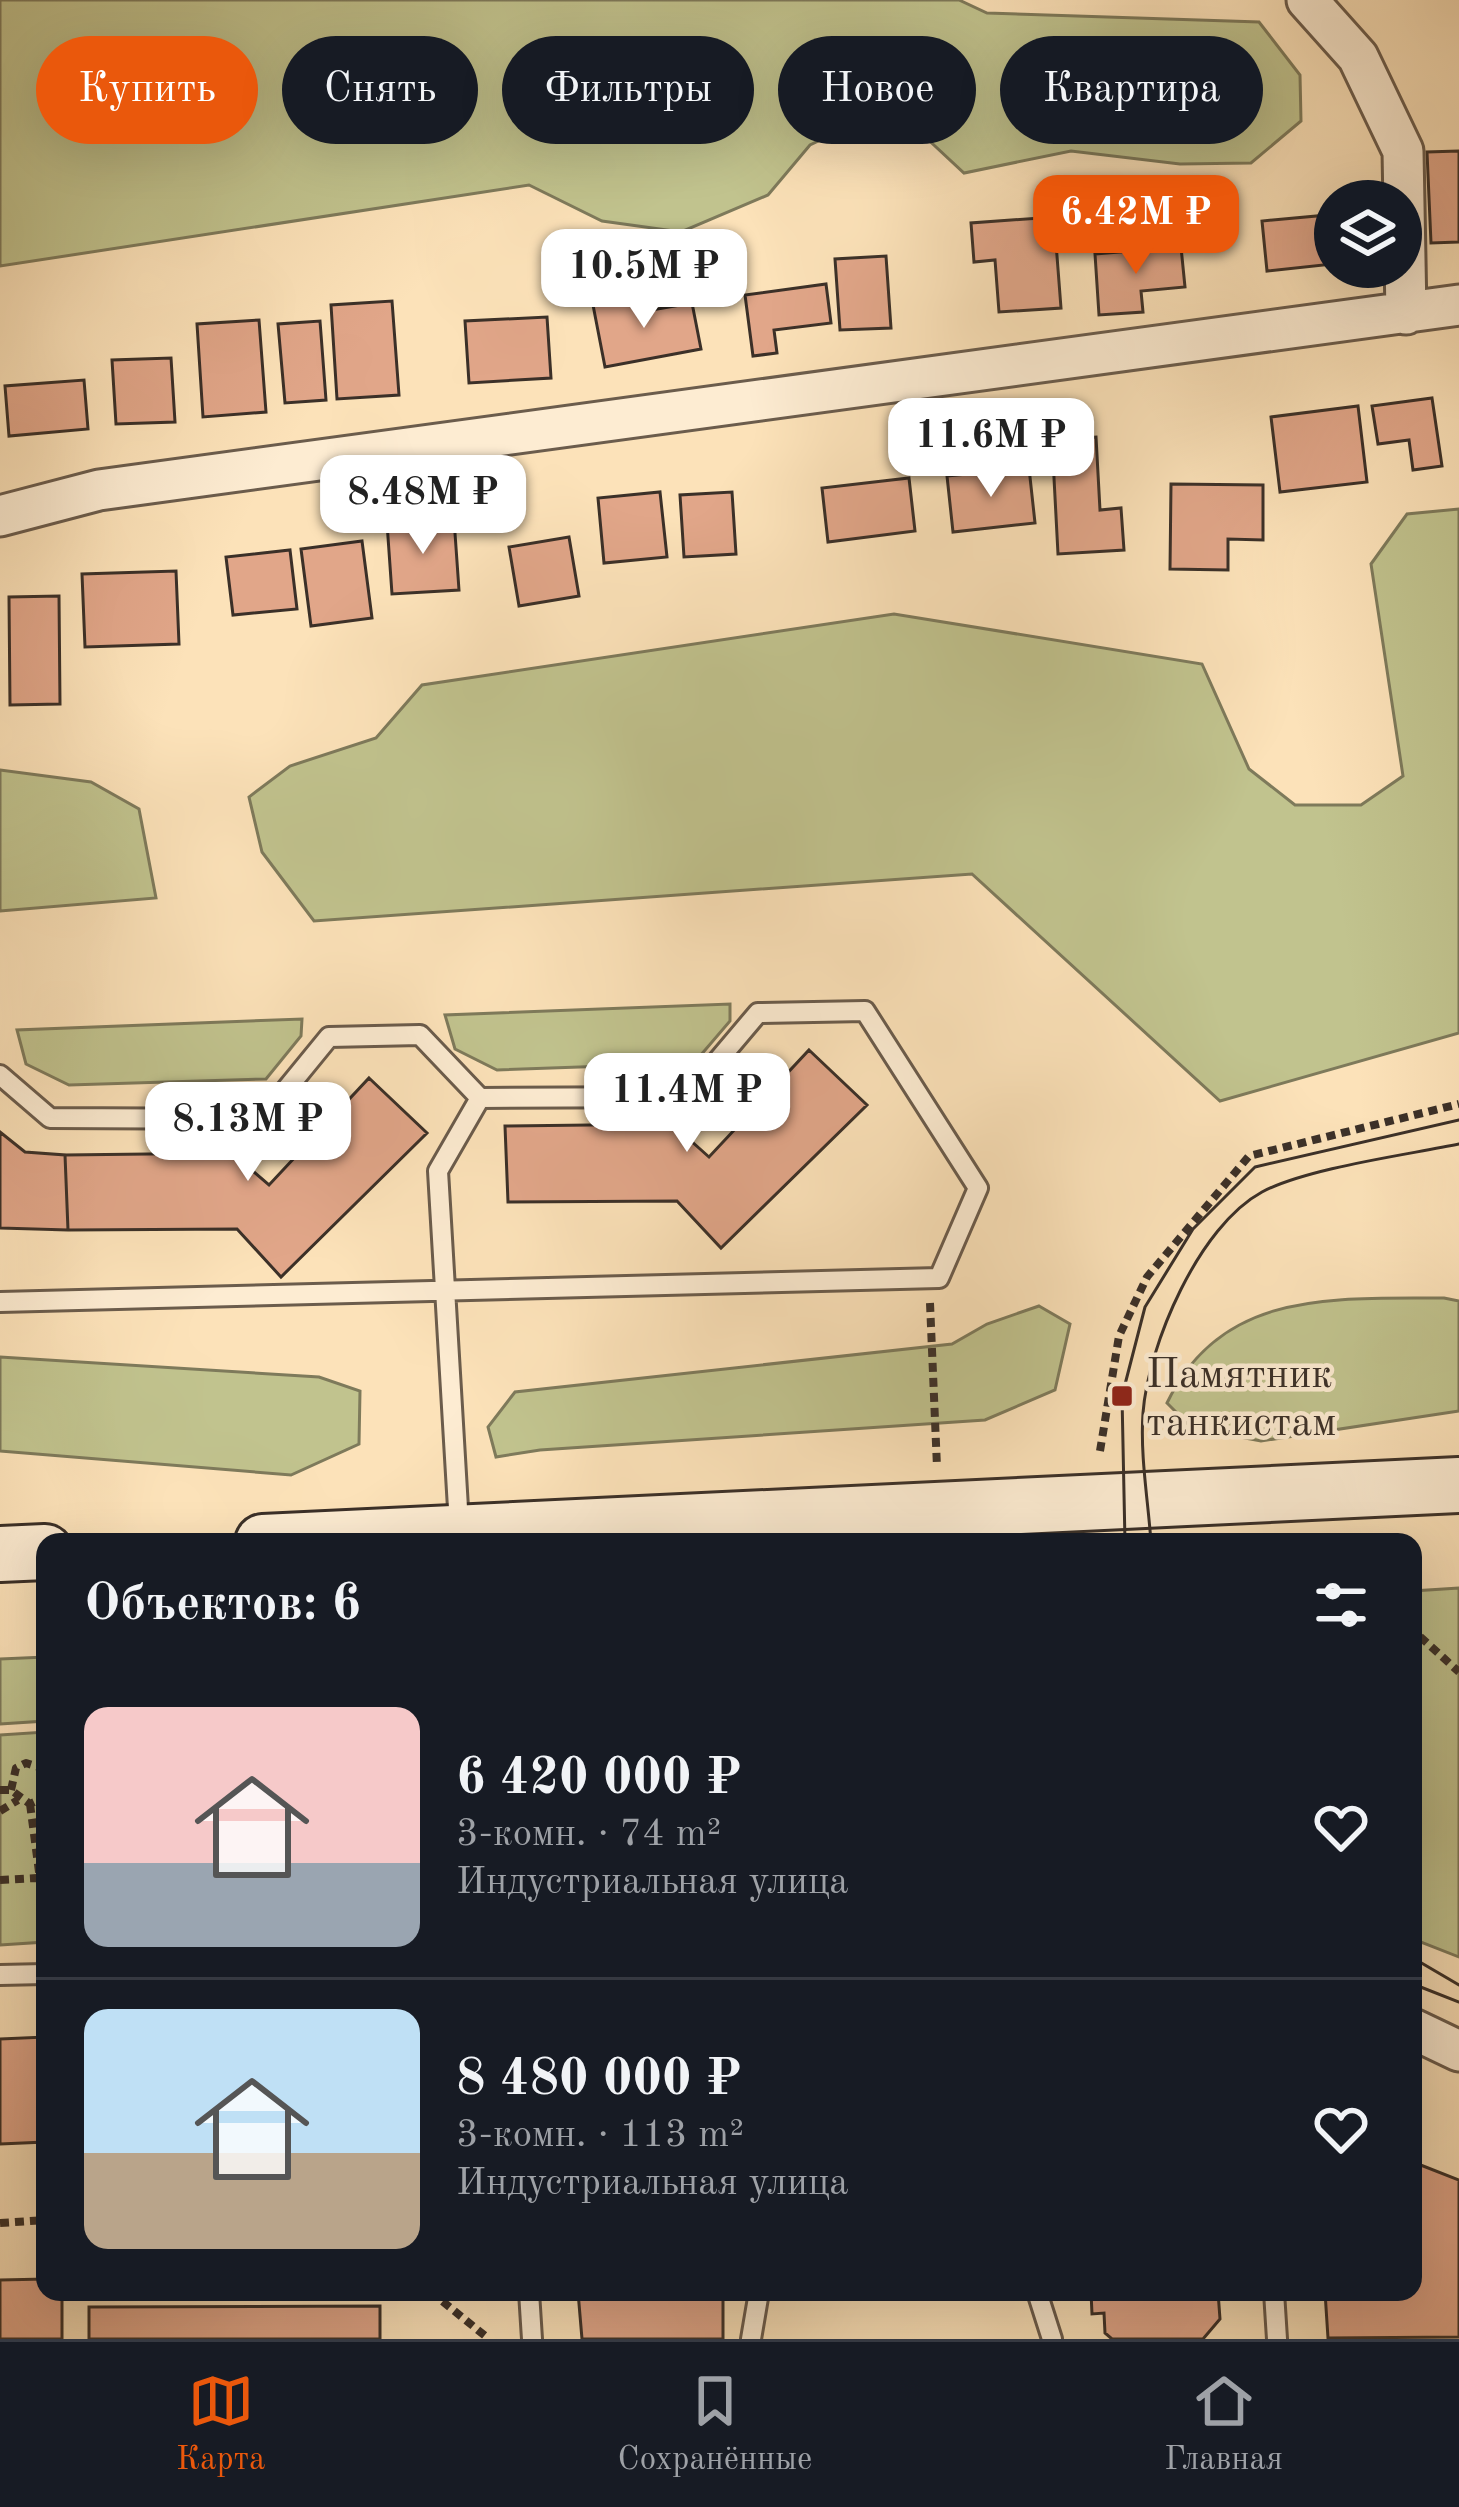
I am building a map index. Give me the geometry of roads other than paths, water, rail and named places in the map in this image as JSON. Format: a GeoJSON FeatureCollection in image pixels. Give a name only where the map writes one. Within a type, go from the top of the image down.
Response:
{"type":"FeatureCollection","features":[{"type":"Feature","properties":{"kind":"main road"},"geometry":{"type":"LineString","coordinates":[[459,1533],[1459,1485]]}},
{"type":"Feature","properties":{"kind":"main road"},"geometry":{"type":"LineString","coordinates":[[0,1555],[36,1553]]}},
{"type":"Feature","properties":{"kind":"street"},"geometry":{"type":"LineString","coordinates":[[1307,0],[1358,57],[1403,151],[1406,314]]}},
{"type":"Feature","properties":{"kind":"street"},"geometry":{"type":"LineString","coordinates":[[0,515],[99,490],[1459,305]]}},
{"type":"Feature","properties":{"kind":"street"},"geometry":{"type":"LineString","coordinates":[[1422,2033],[1459,2051]]}},
{"type":"Feature","properties":{"kind":"lane"},"geometry":{"type":"LineString","coordinates":[[0,1075],[50,1118],[262,1119],[329,1037],[420,1035],[480,1098],[686,1097],[758,1012],[865,1011],[978,1188],[939,1277],[0,1302]]}},
{"type":"Feature","properties":{"kind":"lane"},"geometry":{"type":"LineString","coordinates":[[459,1533],[438,1171],[480,1098]]}},
{"type":"Feature","properties":{"kind":"lane"},"geometry":{"type":"LineString","coordinates":[[0,1976],[36,1974]]}},
{"type":"Feature","properties":{"kind":"lane"},"geometry":{"type":"LineString","coordinates":[[530,2301],[532,2339]]}},
{"type":"Feature","properties":{"kind":"lane"},"geometry":{"type":"LineString","coordinates":[[751,2339],[757,2301]]}},
{"type":"Feature","properties":{"kind":"lane"},"geometry":{"type":"LineString","coordinates":[[1039,2301],[1052,2339]]}},
{"type":"Feature","properties":{"kind":"lane"},"geometry":{"type":"LineString","coordinates":[[1275,2301],[1277,2339]]}},
{"type":"Feature","properties":{"kind":"tram line"},"geometry":{"type":"LineString","coordinates":[[1125,1533],[1122,1396],[1145,1307],[1193,1229],[1255,1167],[1459,1120]]}},
{"type":"Feature","properties":{"kind":"tram line"},"geometry":{"type":"LineString","coordinates":[[1150,1533],[1143,1445],[1147,1385],[1166,1322],[1218,1231],[1239,1208],[1281,1183],[1459,1144]]}},
{"type":"Feature","properties":{"kind":"tram line"},"geometry":{"type":"LineString","coordinates":[[1422,1963],[1459,1985]]}},
{"type":"Feature","properties":{"kind":"tram line"},"geometry":{"type":"LineString","coordinates":[[1422,1988],[1459,2002]]}},
{"type":"Feature","properties":{"kind":"place","name":"Памятник танкистам"},"geometry":{"type":"Point","coordinates":[1122,1396]}}]}
